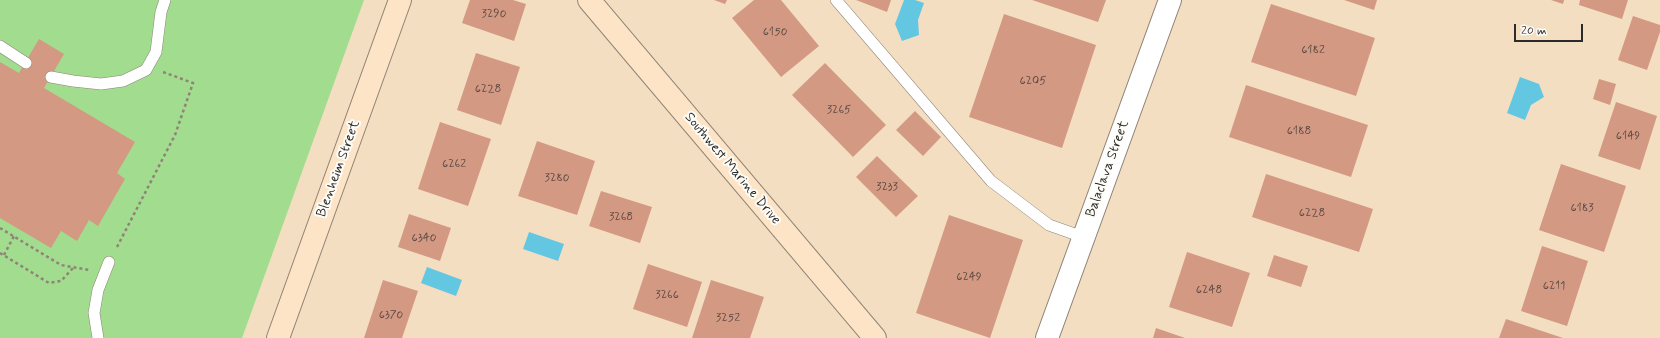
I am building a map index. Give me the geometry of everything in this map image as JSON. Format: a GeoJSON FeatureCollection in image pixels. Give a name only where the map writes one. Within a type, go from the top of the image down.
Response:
{"type":"FeatureCollection","features":[{"type":"Feature","properties":{"kind":"main road","name":"Blenheim Street"},"geometry":{"type":"LineString","coordinates":[[278,338],[400,0]]}},
{"type":"Feature","properties":{"kind":"main road","name":"Southwest Marine Drive"},"geometry":{"type":"LineString","coordinates":[[589,0],[875,338]]}},
{"type":"Feature","properties":{"kind":"street","name":"Balaclava Street"},"geometry":{"type":"LineString","coordinates":[[1047,338],[1170,0]]}},
{"type":"Feature","properties":{"kind":"lane"},"geometry":{"type":"LineString","coordinates":[[51,76],[73,82],[101,84],[123,81],[146,70],[156,52],[161,12],[165,0]]}},
{"type":"Feature","properties":{"kind":"lane"},"geometry":{"type":"LineString","coordinates":[[836,0],[991,181],[1049,224],[1083,237]]}},
{"type":"Feature","properties":{"kind":"lane"},"geometry":{"type":"LineString","coordinates":[[0,46],[26,63]]}},
{"type":"Feature","properties":{"kind":"lane"},"geometry":{"type":"LineString","coordinates":[[98,338],[94,313],[98,290],[109,262]]}},
{"type":"Feature","properties":{"kind":"path"},"geometry":{"type":"LineString","coordinates":[[0,228],[61,265],[96,272],[109,262],[175,135],[193,83],[148,66]]}},
{"type":"Feature","properties":{"kind":"path"},"geometry":{"type":"LineString","coordinates":[[4,255],[14,236]]}},
{"type":"Feature","properties":{"kind":"path"},"geometry":{"type":"LineString","coordinates":[[0,253],[49,283],[61,281],[74,267]]}},
{"type":"Feature","properties":{"kind":"green space"},"geometry":{"type":"Polygon","coordinates":[[[0,0],[364,0],[242,338],[0,338],[0,0]]]}},
{"type":"Feature","properties":{"kind":"water"},"geometry":{"type":"Polygon","coordinates":[[[904,0],[915,0],[924,3],[918,20],[919,35],[902,41],[895,24],[904,0]]]}},
{"type":"Feature","properties":{"kind":"water"},"geometry":{"type":"Polygon","coordinates":[[[1520,77],[1539,84],[1544,97],[1531,105],[1525,120],[1507,113],[1520,77]]]}},
{"type":"Feature","properties":{"kind":"water"},"geometry":{"type":"Polygon","coordinates":[[[529,232],[564,244],[558,261],[523,249],[529,232]]]}},
{"type":"Feature","properties":{"kind":"water"},"geometry":{"type":"Polygon","coordinates":[[[427,267],[462,280],[456,296],[421,283],[427,267]]]}},
{"type":"Feature","properties":{"kind":"building"},"geometry":{"type":"Polygon","coordinates":[[[470,0],[513,0],[526,4],[514,41],[462,23],[470,0]]]}},
{"type":"Feature","properties":{"kind":"building"},"geometry":{"type":"Polygon","coordinates":[[[714,0],[727,0],[725,4],[714,0]]]}},
{"type":"Feature","properties":{"kind":"building"},"geometry":{"type":"Polygon","coordinates":[[[754,0],[781,0],[819,46],[781,77],[732,18],[754,0]]]}},
{"type":"Feature","properties":{"kind":"building"},"geometry":{"type":"Polygon","coordinates":[[[856,0],[891,0],[887,12],[856,0]]]}},
{"type":"Feature","properties":{"kind":"building"},"geometry":{"type":"Polygon","coordinates":[[[1032,0],[1106,0],[1098,22],[1032,0]]]}},
{"type":"Feature","properties":{"kind":"building"},"geometry":{"type":"Polygon","coordinates":[[[1344,0],[1377,0],[1374,10],[1344,0]]]}},
{"type":"Feature","properties":{"kind":"building"},"geometry":{"type":"Polygon","coordinates":[[[1551,0],[1564,0],[1563,4],[1551,0]]]}},
{"type":"Feature","properties":{"kind":"building"},"geometry":{"type":"Polygon","coordinates":[[[1580,0],[1628,0],[1622,19],[1579,5],[1580,0]]]}},
{"type":"Feature","properties":{"kind":"building"},"geometry":{"type":"Polygon","coordinates":[[[1271,4],[1375,38],[1356,96],[1251,62],[1271,4]]]}},
{"type":"Feature","properties":{"kind":"building"},"geometry":{"type":"Polygon","coordinates":[[[1004,14],[1096,45],[1062,148],[969,117],[1004,14]]]}},
{"type":"Feature","properties":{"kind":"building"},"geometry":{"type":"Polygon","coordinates":[[[1633,16],[1660,25],[1660,32],[1647,70],[1618,60],[1633,16]]]}},
{"type":"Feature","properties":{"kind":"building"},"geometry":{"type":"Polygon","coordinates":[[[39,39],[64,54],[44,88],[135,142],[117,173],[125,179],[98,226],[89,220],[77,241],[61,231],[51,248],[0,218],[0,62],[19,73],[39,39]]]}},
{"type":"Feature","properties":{"kind":"building"},"geometry":{"type":"Polygon","coordinates":[[[476,53],[520,67],[501,125],[457,110],[476,53]]]}},
{"type":"Feature","properties":{"kind":"building"},"geometry":{"type":"Polygon","coordinates":[[[825,63],[886,125],[853,157],[792,95],[825,63]]]}},
{"type":"Feature","properties":{"kind":"building"},"geometry":{"type":"Polygon","coordinates":[[[1599,79],[1616,84],[1610,105],[1593,99],[1599,79]]]}},
{"type":"Feature","properties":{"kind":"building"},"geometry":{"type":"Polygon","coordinates":[[[1246,85],[1368,125],[1351,177],[1229,137],[1246,85]]]}},
{"type":"Feature","properties":{"kind":"building"},"geometry":{"type":"Polygon","coordinates":[[[1616,102],[1657,116],[1640,170],[1598,156],[1616,102]]]}},
{"type":"Feature","properties":{"kind":"building"},"geometry":{"type":"Polygon","coordinates":[[[915,111],[941,137],[923,156],[896,130],[915,111]]]}},
{"type":"Feature","properties":{"kind":"building"},"geometry":{"type":"Polygon","coordinates":[[[440,122],[491,139],[468,206],[418,189],[440,122]]]}},
{"type":"Feature","properties":{"kind":"building"},"geometry":{"type":"Polygon","coordinates":[[[537,141],[595,161],[577,215],[518,196],[537,141]]]}},
{"type":"Feature","properties":{"kind":"building"},"geometry":{"type":"Polygon","coordinates":[[[877,156],[918,196],[896,217],[856,177],[877,156]]]}},
{"type":"Feature","properties":{"kind":"building"},"geometry":{"type":"Polygon","coordinates":[[[1561,164],[1626,186],[1604,252],[1539,230],[1561,164]]]}},
{"type":"Feature","properties":{"kind":"building"},"geometry":{"type":"Polygon","coordinates":[[[1266,174],[1373,209],[1359,252],[1252,217],[1266,174]]]}},
{"type":"Feature","properties":{"kind":"building"},"geometry":{"type":"Polygon","coordinates":[[[601,191],[652,207],[640,243],[589,226],[601,191]]]}},
{"type":"Feature","properties":{"kind":"building"},"geometry":{"type":"Polygon","coordinates":[[[409,214],[451,228],[440,261],[398,247],[409,214]]]}},
{"type":"Feature","properties":{"kind":"building"},"geometry":{"type":"Polygon","coordinates":[[[949,215],[1023,240],[990,338],[916,313],[949,215]]]}},
{"type":"Feature","properties":{"kind":"building"},"geometry":{"type":"Polygon","coordinates":[[[1542,246],[1588,261],[1567,326],[1521,311],[1542,246]]]}},
{"type":"Feature","properties":{"kind":"building"},"geometry":{"type":"Polygon","coordinates":[[[1187,252],[1250,273],[1232,327],[1169,307],[1187,252]]]}},
{"type":"Feature","properties":{"kind":"building"},"geometry":{"type":"Polygon","coordinates":[[[1274,255],[1308,266],[1301,287],[1267,276],[1274,255]]]}},
{"type":"Feature","properties":{"kind":"building"},"geometry":{"type":"Polygon","coordinates":[[[648,264],[702,282],[687,327],[633,309],[648,264]]]}},
{"type":"Feature","properties":{"kind":"building"},"geometry":{"type":"Polygon","coordinates":[[[383,280],[418,291],[402,338],[364,338],[383,280]]]}},
{"type":"Feature","properties":{"kind":"building"},"geometry":{"type":"Polygon","coordinates":[[[711,280],[764,297],[750,338],[692,338],[711,280]]]}},
{"type":"Feature","properties":{"kind":"building"},"geometry":{"type":"Polygon","coordinates":[[[1506,319],[1563,338],[1499,338],[1506,319]]]}},
{"type":"Feature","properties":{"kind":"building"},"geometry":{"type":"Polygon","coordinates":[[[1156,328],[1185,338],[1153,338],[1156,328]]]}}]}
